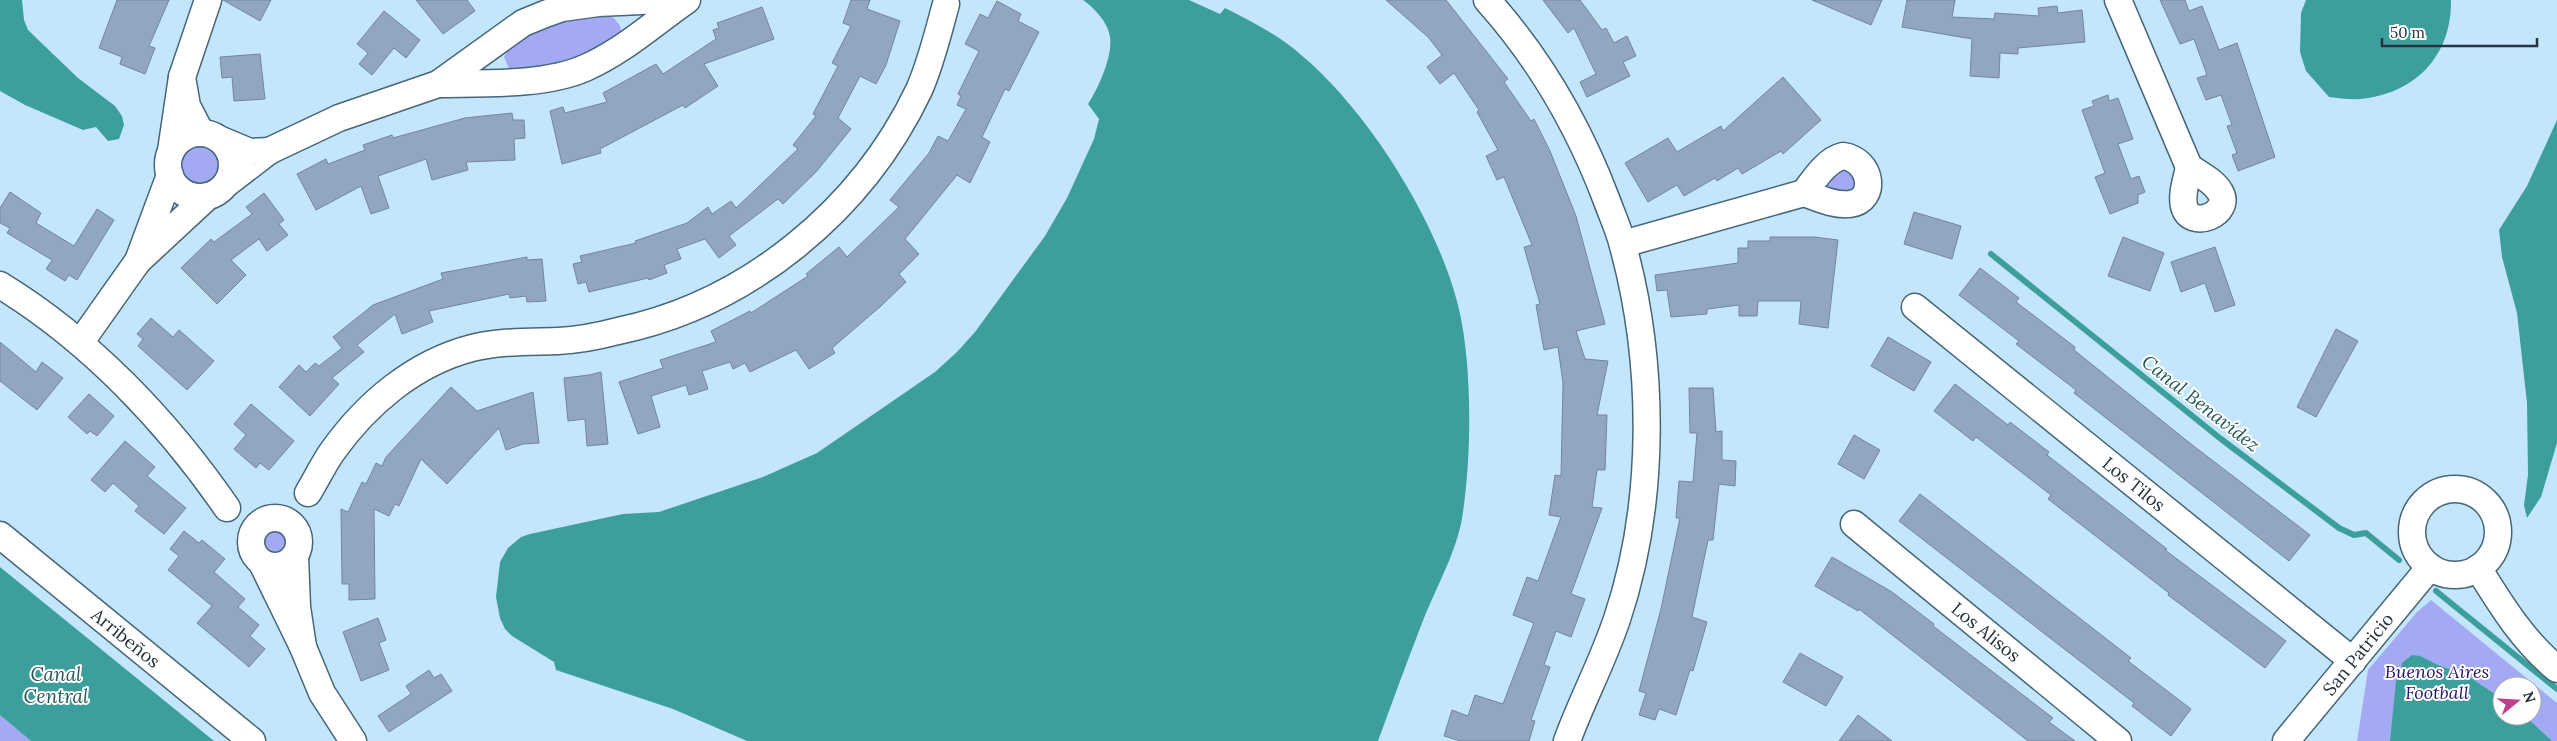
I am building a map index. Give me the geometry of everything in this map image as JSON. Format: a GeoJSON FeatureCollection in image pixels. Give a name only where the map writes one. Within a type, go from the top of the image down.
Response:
{"type":"FeatureCollection","features":[{"type":"Feature","properties":{"kind":"street"},"geometry":{"type":"LineString","coordinates":[[182,77],[188,106],[210,136],[230,155],[230,175],[217,190],[189,195],[174,183],[170,163],[182,77],[208,0]]}},
{"type":"Feature","properties":{"kind":"street"},"geometry":{"type":"LineString","coordinates":[[438,84],[524,23],[562,8],[616,2],[663,0]]}},
{"type":"Feature","properties":{"kind":"street"},"geometry":{"type":"LineString","coordinates":[[80,343],[138,261],[217,190],[269,151],[339,118],[438,84],[540,80],[584,69],[631,40],[687,0]]}},
{"type":"Feature","properties":{"kind":"street"},"geometry":{"type":"LineString","coordinates":[[1487,0],[1542,71],[1572,122],[1596,172],[1623,244],[1644,355],[1647,417],[1640,516],[1618,619],[1567,741]]}},
{"type":"Feature","properties":{"kind":"street"},"geometry":{"type":"LineString","coordinates":[[2118,0],[2189,167]]}},
{"type":"Feature","properties":{"kind":"street"},"geometry":{"type":"LineString","coordinates":[[286,533],[254,530],[257,555],[269,566],[284,565],[286,533],[331,454],[353,425],[377,400],[417,372],[473,348],[593,336],[662,320],[726,291],[762,271],[790,252],[845,199],[871,168],[894,134],[919,90],[934,51],[946,1]]}},
{"type":"Feature","properties":{"kind":"street"},"geometry":{"type":"LineString","coordinates":[[616,2],[627,11],[632,25],[631,40]]}},
{"type":"Feature","properties":{"kind":"street"},"geometry":{"type":"LineString","coordinates":[[501,38],[498,54],[504,70],[520,80]]}},
{"type":"Feature","properties":{"kind":"street"},"geometry":{"type":"LineString","coordinates":[[138,261],[170,163],[183,137],[210,136],[250,152],[269,151]]}},
{"type":"Feature","properties":{"kind":"street"},"geometry":{"type":"LineString","coordinates":[[1623,244],[1804,193]]}},
{"type":"Feature","properties":{"kind":"street"},"geometry":{"type":"LineString","coordinates":[[0,285],[22,298],[80,343],[180,444],[227,508],[257,555],[303,646],[322,693],[353,741]]}},
{"type":"Feature","properties":{"kind":"street","name":"Los Tilos"},"geometry":{"type":"LineString","coordinates":[[1915,307],[2352,661]]}},
{"type":"Feature","properties":{"kind":"street"},"geometry":{"type":"LineString","coordinates":[[2456,488],[2469,491],[2481,497],[2491,508],[2497,522],[2498,537],[2494,551],[2478,568],[2458,575],[2443,573],[2430,567],[2420,557],[2414,545],[2412,532],[2414,518],[2420,506],[2430,496],[2442,490],[2456,488]]}},
{"type":"Feature","properties":{"kind":"street"},"geometry":{"type":"LineString","coordinates":[[227,508],[286,533]]}},
{"type":"Feature","properties":{"kind":"street","name":"Los Alisos"},"geometry":{"type":"LineString","coordinates":[[1854,524],[2118,741]]}},
{"type":"Feature","properties":{"kind":"street"},"geometry":{"type":"LineString","coordinates":[[286,533],[303,646]]}},
{"type":"Feature","properties":{"kind":"street","name":"Arribeños"},"geometry":{"type":"LineString","coordinates":[[0,535],[252,741]]}},
{"type":"Feature","properties":{"kind":"street","name":"San Patricio"},"geometry":{"type":"LineString","coordinates":[[2286,741],[2430,567]]}},
{"type":"Feature","properties":{"kind":"street"},"geometry":{"type":"LineString","coordinates":[[2478,568],[2502,608],[2525,639],[2557,669]]}},
{"type":"Feature","properties":{"kind":"green space"},"geometry":{"type":"Polygon","coordinates":[[[603,15],[614,18],[620,26],[622,35],[589,61],[510,71],[504,57],[511,46],[522,37],[561,22],[603,15]]]}},
{"type":"Feature","properties":{"kind":"green space"},"geometry":{"type":"Polygon","coordinates":[[[193,142],[203,142],[215,149],[222,161],[222,171],[215,183],[203,190],[193,190],[185,186],[178,179],[174,171],[174,161],[178,153],[185,146],[193,142]]]}},
{"type":"Feature","properties":{"kind":"green space"},"geometry":{"type":"Polygon","coordinates":[[[1838,167],[1858,174],[1855,197],[1826,188],[1825,183],[1838,167]]]}},
{"type":"Feature","properties":{"kind":"green space"},"geometry":{"type":"Polygon","coordinates":[[[274,524],[287,529],[292,542],[287,555],[274,560],[261,555],[256,542],[261,529],[274,524]]]}},
{"type":"Feature","properties":{"kind":"green space","name":"Buenos Aires Football"},"geometry":{"type":"Polygon","coordinates":[[[2431,600],[2524,676],[2492,676],[2492,726],[2542,726],[2542,691],[2557,703],[2557,741],[2357,741],[2368,670],[2417,612],[2431,600]]]}},
{"type":"Feature","properties":{"kind":"green space"},"geometry":{"type":"Polygon","coordinates":[[[0,715],[31,741],[0,741],[0,715]]]}},
{"type":"Feature","properties":{"kind":"water"},"geometry":{"type":"Polygon","coordinates":[[[0,0],[22,0],[24,20],[28,30],[78,78],[115,106],[122,116],[124,125],[119,139],[108,141],[96,127],[83,130],[25,105],[0,91],[0,0]]]}},
{"type":"Feature","properties":{"kind":"water"},"geometry":{"type":"Polygon","coordinates":[[[1083,0],[1189,0],[1220,14],[1225,8],[1292,47],[1325,77],[1374,135],[1416,203],[1434,238],[1448,272],[1458,305],[1466,356],[1469,444],[1465,500],[1454,548],[1424,618],[1378,741],[747,741],[673,709],[556,670],[554,662],[512,636],[505,629],[500,618],[496,597],[500,562],[508,548],[521,537],[623,514],[659,512],[763,477],[817,453],[935,372],[975,332],[1045,236],[1067,198],[1094,139],[1099,119],[1088,104],[1107,63],[1110,37],[1109,31],[1096,11],[1083,0]]]}},
{"type":"Feature","properties":{"kind":"water"},"geometry":{"type":"Polygon","coordinates":[[[2306,0],[2451,0],[2450,20],[2445,38],[2437,55],[2426,69],[2413,80],[2398,89],[2380,96],[2356,99],[2329,97],[2306,71],[2300,52],[2301,13],[2306,0]]]}},
{"type":"Feature","properties":{"kind":"water"},"geometry":{"type":"Polygon","coordinates":[[[2557,120],[2557,443],[2541,497],[2527,518],[2524,505],[2528,475],[2527,403],[2517,313],[2502,257],[2499,230],[2527,186],[2557,120]]]}},
{"type":"Feature","properties":{"kind":"water","name":"Canal Central"},"geometry":{"type":"Polygon","coordinates":[[[0,567],[214,741],[31,741],[0,715],[0,567]]]}},
{"type":"Feature","properties":{"kind":"water"},"geometry":{"type":"Polygon","coordinates":[[[2412,655],[2420,656],[2468,676],[2492,692],[2492,726],[2536,726],[2552,741],[2390,741],[2396,681],[2400,675],[2402,663],[2412,655]]]}},
{"type":"Feature","properties":{"kind":"building"},"geometry":{"type":"Polygon","coordinates":[[[117,0],[169,0],[149,46],[155,48],[145,74],[120,64],[122,57],[99,48],[117,0]]]}},
{"type":"Feature","properties":{"kind":"building"},"geometry":{"type":"Polygon","coordinates":[[[223,0],[271,0],[260,21],[223,0]]]}},
{"type":"Feature","properties":{"kind":"building"},"geometry":{"type":"Polygon","coordinates":[[[416,0],[467,0],[475,11],[443,34],[416,0]]]}},
{"type":"Feature","properties":{"kind":"building"},"geometry":{"type":"Polygon","coordinates":[[[851,0],[870,0],[867,9],[900,21],[886,65],[876,84],[860,76],[838,118],[851,129],[816,172],[783,204],[778,199],[729,236],[736,245],[719,258],[705,239],[677,249],[681,259],[664,265],[667,273],[649,280],[648,278],[589,292],[586,282],[578,284],[573,264],[582,262],[580,256],[636,243],[635,241],[687,223],[708,207],[712,214],[731,201],[736,208],[798,149],[793,145],[816,116],[813,114],[838,66],[832,63],[851,26],[843,23],[851,0]]]}},
{"type":"Feature","properties":{"kind":"building"},"geometry":{"type":"Polygon","coordinates":[[[1386,0],[1446,0],[1508,79],[1504,82],[1531,121],[1534,119],[1550,151],[1576,216],[1605,324],[1576,331],[1585,359],[1608,361],[1597,415],[1607,415],[1605,470],[1597,470],[1592,507],[1602,508],[1571,594],[1585,599],[1571,637],[1556,631],[1544,665],[1550,667],[1531,720],[1535,721],[1529,741],[1460,741],[1444,736],[1452,710],[1468,716],[1475,695],[1503,704],[1534,623],[1513,615],[1527,577],[1538,581],[1561,517],[1549,515],[1555,475],[1561,476],[1563,383],[1558,347],[1544,350],[1536,305],[1540,304],[1524,247],[1532,245],[1504,177],[1497,180],[1486,156],[1498,150],[1477,112],[1479,110],[1454,73],[1440,84],[1427,67],[1442,55],[1428,37],[1386,0]]]}},
{"type":"Feature","properties":{"kind":"building"},"geometry":{"type":"Polygon","coordinates":[[[1543,0],[1580,0],[1602,30],[1606,28],[1614,43],[1627,36],[1636,56],[1623,62],[1630,76],[1587,97],[1580,82],[1596,74],[1574,28],[1568,33],[1543,0]]]}},
{"type":"Feature","properties":{"kind":"building"},"geometry":{"type":"Polygon","coordinates":[[[1812,0],[1882,0],[1871,25],[1812,0]]]}},
{"type":"Feature","properties":{"kind":"building"},"geometry":{"type":"Polygon","coordinates":[[[1907,0],[1955,0],[1952,17],[1994,19],[1995,13],[2039,16],[2038,8],[2057,6],[2058,13],[2082,10],[2085,42],[2018,48],[2018,54],[2000,53],[1999,78],[1970,76],[1972,39],[1902,27],[1907,0]]]}},
{"type":"Feature","properties":{"kind":"building"},"geometry":{"type":"Polygon","coordinates":[[[2160,0],[2185,0],[2189,11],[2202,6],[2219,50],[2237,43],[2275,157],[2238,171],[2232,155],[2237,153],[2227,126],[2232,125],[2221,95],[2206,100],[2197,78],[2207,75],[2194,39],[2180,44],[2160,0]]]}},
{"type":"Feature","properties":{"kind":"building"},"geometry":{"type":"Polygon","coordinates":[[[997,1],[1021,14],[1018,21],[1039,32],[1009,91],[1005,89],[982,137],[990,142],[970,183],[957,175],[905,239],[919,254],[899,274],[906,282],[832,348],[835,353],[809,369],[796,350],[750,372],[745,363],[733,369],[730,362],[702,371],[708,389],[689,395],[686,385],[651,396],[660,427],[638,434],[619,382],[663,368],[660,360],[716,342],[711,331],[750,311],[751,313],[808,276],[806,274],[839,247],[847,257],[899,207],[890,200],[929,153],[938,136],[948,141],[966,109],[957,105],[961,96],[958,94],[979,51],[965,44],[980,14],[988,18],[997,1]]]}},
{"type":"Feature","properties":{"kind":"building"},"geometry":{"type":"Polygon","coordinates":[[[762,7],[774,39],[704,64],[718,86],[685,108],[683,105],[600,149],[601,153],[562,164],[550,111],[563,107],[565,113],[607,102],[603,93],[656,64],[663,74],[716,39],[713,30],[719,28],[717,23],[762,7]]]}},
{"type":"Feature","properties":{"kind":"building"},"geometry":{"type":"Polygon","coordinates":[[[384,11],[420,40],[406,58],[394,48],[372,75],[359,64],[368,53],[357,44],[384,11]]]}},
{"type":"Feature","properties":{"kind":"building"},"geometry":{"type":"Polygon","coordinates":[[[260,54],[265,99],[234,101],[232,77],[222,78],[220,57],[260,54]]]}},
{"type":"Feature","properties":{"kind":"building"},"geometry":{"type":"Polygon","coordinates":[[[1783,77],[1821,120],[1783,154],[1781,151],[1742,174],[1738,168],[1717,181],[1715,178],[1684,196],[1677,185],[1648,202],[1625,163],[1668,138],[1677,152],[1721,126],[1723,131],[1783,77]]]}},
{"type":"Feature","properties":{"kind":"building"},"geometry":{"type":"Polygon","coordinates":[[[2108,95],[2109,101],[2118,98],[2133,139],[2118,144],[2131,179],[2139,176],[2145,192],[2138,195],[2138,203],[2110,214],[2095,177],[2105,173],[2082,110],[2094,106],[2092,101],[2108,95]]]}},
{"type":"Feature","properties":{"kind":"building"},"geometry":{"type":"Polygon","coordinates":[[[512,113],[513,120],[524,120],[525,138],[514,139],[515,160],[466,162],[468,170],[432,180],[426,159],[378,176],[389,208],[371,214],[361,186],[316,210],[297,174],[326,159],[328,164],[365,150],[363,145],[392,135],[393,138],[465,118],[512,113]]]}},
{"type":"Feature","properties":{"kind":"building"},"geometry":{"type":"Polygon","coordinates":[[[10,192],[41,213],[36,223],[74,246],[97,209],[114,220],[77,280],[69,275],[65,281],[46,269],[52,260],[7,233],[10,228],[0,223],[0,208],[10,192]]]}},
{"type":"Feature","properties":{"kind":"building"},"geometry":{"type":"Polygon","coordinates":[[[264,193],[284,220],[279,224],[288,235],[267,251],[259,239],[231,260],[246,275],[217,304],[181,268],[211,239],[214,242],[252,214],[246,207],[264,193]]]}},
{"type":"Feature","properties":{"kind":"building"},"geometry":{"type":"Polygon","coordinates":[[[1914,212],[1961,226],[1952,259],[1904,244],[1914,212]]]}},
{"type":"Feature","properties":{"kind":"building"},"geometry":{"type":"Polygon","coordinates":[[[1770,237],[1814,237],[1838,240],[1828,328],[1799,324],[1801,301],[1758,301],[1757,316],[1739,316],[1739,305],[1707,309],[1707,314],[1671,317],[1667,290],[1657,291],[1655,275],[1738,263],[1738,248],[1748,248],[1748,241],[1770,241],[1770,237]]]}},
{"type":"Feature","properties":{"kind":"building"},"geometry":{"type":"Polygon","coordinates":[[[2123,237],[2164,253],[2150,291],[2108,276],[2123,237]]]}},
{"type":"Feature","properties":{"kind":"building"},"geometry":{"type":"Polygon","coordinates":[[[2215,247],[2235,305],[2215,312],[2205,283],[2181,292],[2171,262],[2215,247]]]}},
{"type":"Feature","properties":{"kind":"building"},"geometry":{"type":"Polygon","coordinates":[[[527,257],[527,260],[542,259],[546,301],[527,302],[526,296],[510,298],[509,294],[429,311],[433,322],[402,334],[395,314],[357,345],[364,352],[332,378],[339,384],[310,416],[279,387],[299,365],[306,372],[315,363],[319,366],[342,348],[333,337],[373,305],[443,279],[441,273],[527,257]]]}},
{"type":"Feature","properties":{"kind":"building"},"geometry":{"type":"Polygon","coordinates":[[[1980,268],[2019,298],[2016,302],[2075,347],[2074,350],[2191,444],[2310,535],[2289,561],[2074,393],[2076,390],[2016,344],[2019,341],[1959,295],[1980,268]]]}},
{"type":"Feature","properties":{"kind":"building"},"geometry":{"type":"Polygon","coordinates":[[[151,318],[173,337],[179,330],[214,361],[187,390],[138,346],[143,339],[137,334],[151,318]]]}},
{"type":"Feature","properties":{"kind":"building"},"geometry":{"type":"Polygon","coordinates":[[[2336,329],[2358,341],[2316,417],[2297,407],[2336,329]]]}},
{"type":"Feature","properties":{"kind":"building"},"geometry":{"type":"Polygon","coordinates":[[[1888,337],[1931,362],[1914,391],[1871,366],[1888,337]]]}},
{"type":"Feature","properties":{"kind":"building"},"geometry":{"type":"Polygon","coordinates":[[[0,342],[36,372],[42,362],[63,378],[37,410],[0,381],[0,342]]]}},
{"type":"Feature","properties":{"kind":"building"},"geometry":{"type":"Polygon","coordinates":[[[601,372],[608,444],[587,446],[585,419],[568,421],[564,378],[601,372]]]}},
{"type":"Feature","properties":{"kind":"building"},"geometry":{"type":"Polygon","coordinates":[[[1955,384],[2008,425],[2010,422],[2049,452],[2047,455],[2167,549],[2165,550],[2286,641],[2265,668],[2168,595],[2169,593],[2048,499],[2051,495],[1976,437],[1973,441],[1934,411],[1955,384]]]}},
{"type":"Feature","properties":{"kind":"building"},"geometry":{"type":"Polygon","coordinates":[[[451,387],[477,411],[533,392],[539,443],[523,444],[506,450],[499,428],[447,484],[421,459],[399,506],[395,504],[389,516],[374,509],[375,599],[349,600],[349,584],[342,584],[341,509],[348,512],[362,482],[366,484],[376,463],[382,466],[386,457],[451,387]]]}},
{"type":"Feature","properties":{"kind":"building"},"geometry":{"type":"Polygon","coordinates":[[[1689,388],[1713,388],[1716,432],[1722,431],[1722,460],[1736,461],[1735,486],[1719,484],[1713,540],[1708,540],[1692,617],[1707,622],[1693,671],[1690,670],[1676,715],[1659,709],[1655,720],[1639,715],[1646,693],[1639,691],[1661,609],[1680,518],[1676,518],[1679,481],[1693,482],[1697,433],[1690,433],[1689,388]]]}},
{"type":"Feature","properties":{"kind":"building"},"geometry":{"type":"Polygon","coordinates":[[[89,394],[114,416],[97,436],[90,431],[87,434],[68,417],[89,394]]]}},
{"type":"Feature","properties":{"kind":"building"},"geometry":{"type":"Polygon","coordinates":[[[251,404],[294,441],[269,470],[260,463],[256,468],[234,449],[246,435],[234,424],[251,404]]]}},
{"type":"Feature","properties":{"kind":"building"},"geometry":{"type":"Polygon","coordinates":[[[1854,435],[1880,450],[1864,479],[1838,464],[1854,435]]]}},
{"type":"Feature","properties":{"kind":"building"},"geometry":{"type":"Polygon","coordinates":[[[125,441],[155,467],[147,476],[186,508],[164,534],[135,511],[139,506],[113,483],[105,492],[91,480],[125,441]]]}},
{"type":"Feature","properties":{"kind":"building"},"geometry":{"type":"Polygon","coordinates":[[[1920,494],[2131,658],[2128,661],[2191,709],[2171,736],[2132,706],[2134,703],[1899,521],[1920,494]]]}},
{"type":"Feature","properties":{"kind":"building"},"geometry":{"type":"Polygon","coordinates":[[[184,531],[199,543],[202,540],[225,559],[214,572],[245,599],[238,607],[259,625],[250,636],[265,649],[249,667],[197,623],[212,606],[168,570],[179,556],[170,549],[184,531]]]}},
{"type":"Feature","properties":{"kind":"building"},"geometry":{"type":"Polygon","coordinates":[[[1832,557],[1892,592],[1934,624],[1933,626],[2053,718],[2049,722],[2075,741],[2028,741],[1859,609],[1858,611],[1815,586],[1832,557]]]}},
{"type":"Feature","properties":{"kind":"building"},"geometry":{"type":"Polygon","coordinates":[[[378,618],[386,640],[379,643],[389,670],[361,681],[343,632],[378,618]]]}},
{"type":"Feature","properties":{"kind":"building"},"geometry":{"type":"Polygon","coordinates":[[[1800,653],[1843,677],[1826,706],[1783,682],[1800,653]]]}},
{"type":"Feature","properties":{"kind":"building"},"geometry":{"type":"Polygon","coordinates":[[[429,670],[434,678],[441,674],[452,691],[389,732],[378,716],[411,694],[406,686],[429,670]]]}},
{"type":"Feature","properties":{"kind":"building"},"geometry":{"type":"Polygon","coordinates":[[[1858,715],[1892,741],[1839,741],[1858,715]]]}},
{"type":"Feature","properties":{"kind":"waterway","name":"Canal Benavídez"},"geometry":{"type":"LineString","coordinates":[[1991,254],[2221,439],[2339,528],[2354,535],[2366,533],[2399,560]]}},
{"type":"Feature","properties":{"kind":"waterway","name":"Canal Benavídez"},"geometry":{"type":"LineString","coordinates":[[2436,591],[2557,689]]}}]}
